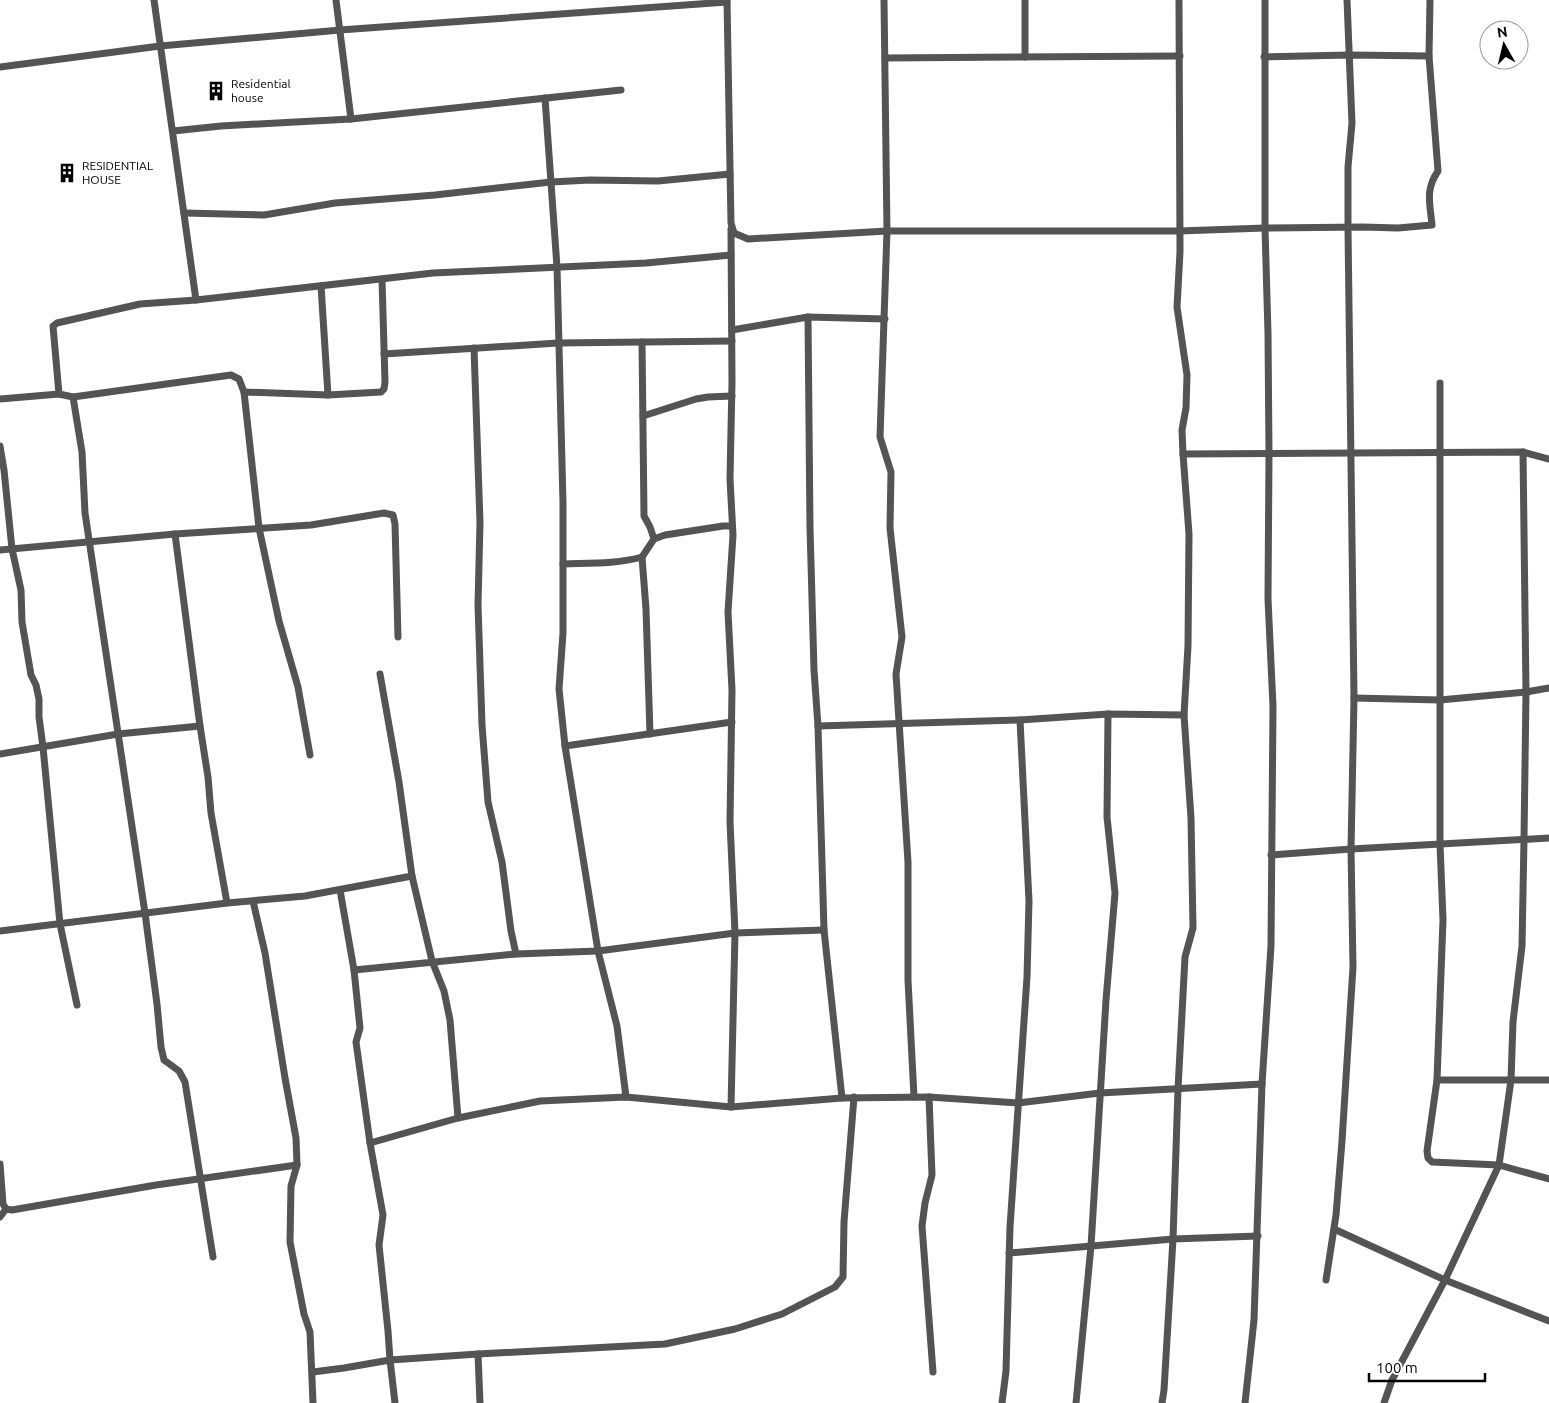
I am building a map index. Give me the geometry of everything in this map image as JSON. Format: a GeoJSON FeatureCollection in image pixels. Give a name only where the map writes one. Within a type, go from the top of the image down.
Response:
{"type":"FeatureCollection","features":[{"type":"Feature","properties":{"kind":"street"},"geometry":{"type":"LineString","coordinates":[[154,0],[196,300]]}},
{"type":"Feature","properties":{"kind":"street"},"geometry":{"type":"LineString","coordinates":[[336,0],[351,119]]}},
{"type":"Feature","properties":{"kind":"street"},"geometry":{"type":"LineString","coordinates":[[884,0],[887,231],[880,437],[891,472],[890,528],[902,637],[896,674],[908,862],[908,980],[914,1097]]}},
{"type":"Feature","properties":{"kind":"street"},"geometry":{"type":"LineString","coordinates":[[1024,57],[1025,0]]}},
{"type":"Feature","properties":{"kind":"street"},"geometry":{"type":"LineString","coordinates":[[1162,1403],[1173,1239],[1178,1089],[1186,957],[1193,928],[1192,818],[1184,715],[1188,646],[1189,534],[1182,454],[1182,430],[1186,408],[1188,375],[1178,307],[1180,252],[1179,0]]}},
{"type":"Feature","properties":{"kind":"street"},"geometry":{"type":"LineString","coordinates":[[1245,1403],[1254,1320],[1262,1084],[1271,946],[1273,706],[1268,599],[1269,454],[1265,228],[1264,0]]}},
{"type":"Feature","properties":{"kind":"street"},"geometry":{"type":"LineString","coordinates":[[1326,1280],[1334,1229],[1342,1141],[1353,967],[1354,698],[1348,228],[1348,167],[1352,123],[1347,0]]}},
{"type":"Feature","properties":{"kind":"street"},"geometry":{"type":"LineString","coordinates":[[731,224],[734,233],[748,239],[887,231],[1179,231],[1265,228],[1398,228],[1432,225],[1429,194],[1432,180],[1438,171],[1429,56],[1430,0]]}},
{"type":"Feature","properties":{"kind":"street"},"geometry":{"type":"LineString","coordinates":[[0,67],[160,46],[340,30],[727,1],[732,330],[730,479],[732,526],[728,612],[732,722],[730,822],[736,933],[731,1107]]}},
{"type":"Feature","properties":{"kind":"street"},"geometry":{"type":"LineString","coordinates":[[884,58],[1180,56]]}},
{"type":"Feature","properties":{"kind":"street"},"geometry":{"type":"LineString","coordinates":[[1264,57],[1429,56]]}},
{"type":"Feature","properties":{"kind":"street"},"geometry":{"type":"LineString","coordinates":[[173,131],[221,126],[351,119],[621,90]]}},
{"type":"Feature","properties":{"kind":"street"},"geometry":{"type":"LineString","coordinates":[[545,98],[557,267],[563,503],[563,633],[559,689],[565,746],[598,951],[617,1026],[626,1097]]}},
{"type":"Feature","properties":{"kind":"street"},"geometry":{"type":"LineString","coordinates":[[184,213],[264,215],[336,202],[435,195],[551,182],[590,180],[658,181],[730,174]]}},
{"type":"Feature","properties":{"kind":"street"},"geometry":{"type":"LineString","coordinates":[[59,394],[53,326],[57,323],[140,304],[196,300],[433,273],[646,263],[731,255]]}},
{"type":"Feature","properties":{"kind":"street"},"geometry":{"type":"LineString","coordinates":[[244,392],[328,395],[381,392],[385,382],[382,279]]}},
{"type":"Feature","properties":{"kind":"street"},"geometry":{"type":"LineString","coordinates":[[321,286],[328,395]]}},
{"type":"Feature","properties":{"kind":"street"},"geometry":{"type":"LineString","coordinates":[[732,330],[808,317],[885,319]]}},
{"type":"Feature","properties":{"kind":"street"},"geometry":{"type":"LineString","coordinates":[[808,317],[810,528],[824,930],[842,1098]]}},
{"type":"Feature","properties":{"kind":"street"},"geometry":{"type":"LineString","coordinates":[[384,354],[558,343],[732,341]]}},
{"type":"Feature","properties":{"kind":"street"},"geometry":{"type":"LineString","coordinates":[[642,342],[644,516],[654,539]]}},
{"type":"Feature","properties":{"kind":"street"},"geometry":{"type":"LineString","coordinates":[[474,348],[480,522],[478,605],[482,725],[488,802],[502,862],[516,954]]}},
{"type":"Feature","properties":{"kind":"street"},"geometry":{"type":"LineString","coordinates":[[0,399],[59,394],[74,397],[231,375],[239,379],[244,392],[259,528],[279,622],[298,687],[310,755]]}},
{"type":"Feature","properties":{"kind":"street"},"geometry":{"type":"LineString","coordinates":[[1440,383],[1440,844],[1443,920],[1437,1080],[1427,1152],[1428,1158],[1432,1162],[1499,1165],[1549,1179]]}},
{"type":"Feature","properties":{"kind":"street"},"geometry":{"type":"LineString","coordinates":[[643,416],[696,399],[732,396]]}},
{"type":"Feature","properties":{"kind":"street"},"geometry":{"type":"LineString","coordinates":[[74,397],[82,452],[85,513],[145,914],[157,1004],[160,1047],[164,1060],[179,1071],[185,1082],[213,1257]]}},
{"type":"Feature","properties":{"kind":"street"},"geometry":{"type":"LineString","coordinates":[[0,446],[12,549],[21,590],[22,622],[31,675],[40,699],[39,717],[44,747],[60,924],[77,1005]]}},
{"type":"Feature","properties":{"kind":"street"},"geometry":{"type":"LineString","coordinates":[[1182,454],[1523,452],[1549,459]]}},
{"type":"Feature","properties":{"kind":"street"},"geometry":{"type":"LineString","coordinates":[[1384,1403],[1392,1380],[1445,1280],[1499,1165],[1511,1080],[1513,1022],[1522,946],[1526,692],[1523,452]]}},
{"type":"Feature","properties":{"kind":"street"},"geometry":{"type":"LineString","coordinates":[[0,550],[175,534],[311,525],[384,513],[393,515],[395,524],[398,637]]}},
{"type":"Feature","properties":{"kind":"street"},"geometry":{"type":"LineString","coordinates":[[650,734],[646,609],[642,556],[654,539],[664,535],[732,526]]}},
{"type":"Feature","properties":{"kind":"street"},"geometry":{"type":"LineString","coordinates":[[175,534],[208,777],[211,814],[227,904]]}},
{"type":"Feature","properties":{"kind":"street"},"geometry":{"type":"LineString","coordinates":[[563,564],[616,562],[642,556]]}},
{"type":"Feature","properties":{"kind":"street"},"geometry":{"type":"LineString","coordinates":[[380,674],[399,782],[412,876],[432,962],[444,991],[450,1020],[458,1118]]}},
{"type":"Feature","properties":{"kind":"street"},"geometry":{"type":"LineString","coordinates":[[1354,698],[1440,700],[1549,688]]}},
{"type":"Feature","properties":{"kind":"street"},"geometry":{"type":"LineString","coordinates":[[818,726],[1020,720],[1108,714],[1184,715]]}},
{"type":"Feature","properties":{"kind":"street"},"geometry":{"type":"LineString","coordinates":[[1076,1403],[1091,1246],[1106,1000],[1115,893],[1107,817],[1108,714]]}},
{"type":"Feature","properties":{"kind":"street"},"geometry":{"type":"LineString","coordinates":[[1002,1403],[1006,1371],[1009,1253],[1027,977],[1029,901],[1020,720]]}},
{"type":"Feature","properties":{"kind":"street"},"geometry":{"type":"LineString","coordinates":[[565,746],[732,722]]}},
{"type":"Feature","properties":{"kind":"street"},"geometry":{"type":"LineString","coordinates":[[0,754],[118,734],[200,726]]}},
{"type":"Feature","properties":{"kind":"street"},"geometry":{"type":"LineString","coordinates":[[1271,856],[1352,849],[1549,838]]}},
{"type":"Feature","properties":{"kind":"street"},"geometry":{"type":"LineString","coordinates":[[0,931],[305,896],[412,876]]}},
{"type":"Feature","properties":{"kind":"street"},"geometry":{"type":"LineString","coordinates":[[340,890],[354,970],[360,1028],[356,1042],[370,1143],[383,1215],[379,1245],[395,1403]]}},
{"type":"Feature","properties":{"kind":"street"},"geometry":{"type":"LineString","coordinates":[[253,901],[266,953],[296,1138],[297,1165],[291,1186],[290,1242],[304,1314],[310,1332],[313,1403]]}},
{"type":"Feature","properties":{"kind":"street"},"geometry":{"type":"LineString","coordinates":[[354,970],[516,954],[598,951],[736,933],[824,930]]}},
{"type":"Feature","properties":{"kind":"street"},"geometry":{"type":"LineString","coordinates":[[1437,1080],[1549,1080]]}},
{"type":"Feature","properties":{"kind":"street"},"geometry":{"type":"LineString","coordinates":[[370,1143],[458,1118],[540,1101],[626,1097],[731,1107],[854,1097],[929,1097],[1018,1103],[1100,1094],[1262,1084]]}},
{"type":"Feature","properties":{"kind":"street"},"geometry":{"type":"LineString","coordinates":[[313,1372],[390,1360],[665,1344],[735,1329],[782,1314],[835,1287],[843,1277],[844,1222],[854,1097]]}},
{"type":"Feature","properties":{"kind":"street"},"geometry":{"type":"LineString","coordinates":[[929,1097],[932,1175],[922,1226],[933,1372]]}},
{"type":"Feature","properties":{"kind":"street"},"geometry":{"type":"LineString","coordinates":[[0,1164],[6,1209]]}},
{"type":"Feature","properties":{"kind":"street"},"geometry":{"type":"LineString","coordinates":[[6,1209],[12,1210],[156,1185],[297,1165]]}},
{"type":"Feature","properties":{"kind":"street"},"geometry":{"type":"LineString","coordinates":[[0,1216],[6,1209]]}},
{"type":"Feature","properties":{"kind":"street"},"geometry":{"type":"LineString","coordinates":[[1334,1229],[1445,1280],[1549,1321]]}},
{"type":"Feature","properties":{"kind":"street"},"geometry":{"type":"LineString","coordinates":[[1009,1253],[1173,1239],[1258,1236]]}},
{"type":"Feature","properties":{"kind":"street"},"geometry":{"type":"LineString","coordinates":[[478,1354],[480,1403]]}},
{"type":"Feature","properties":{"kind":"place","name":"Residential house"},"geometry":{"type":"Point","coordinates":[216,91]}},
{"type":"Feature","properties":{"kind":"place","name":"RESIDENTIAL HOUSE"},"geometry":{"type":"Point","coordinates":[67,173]}}]}
